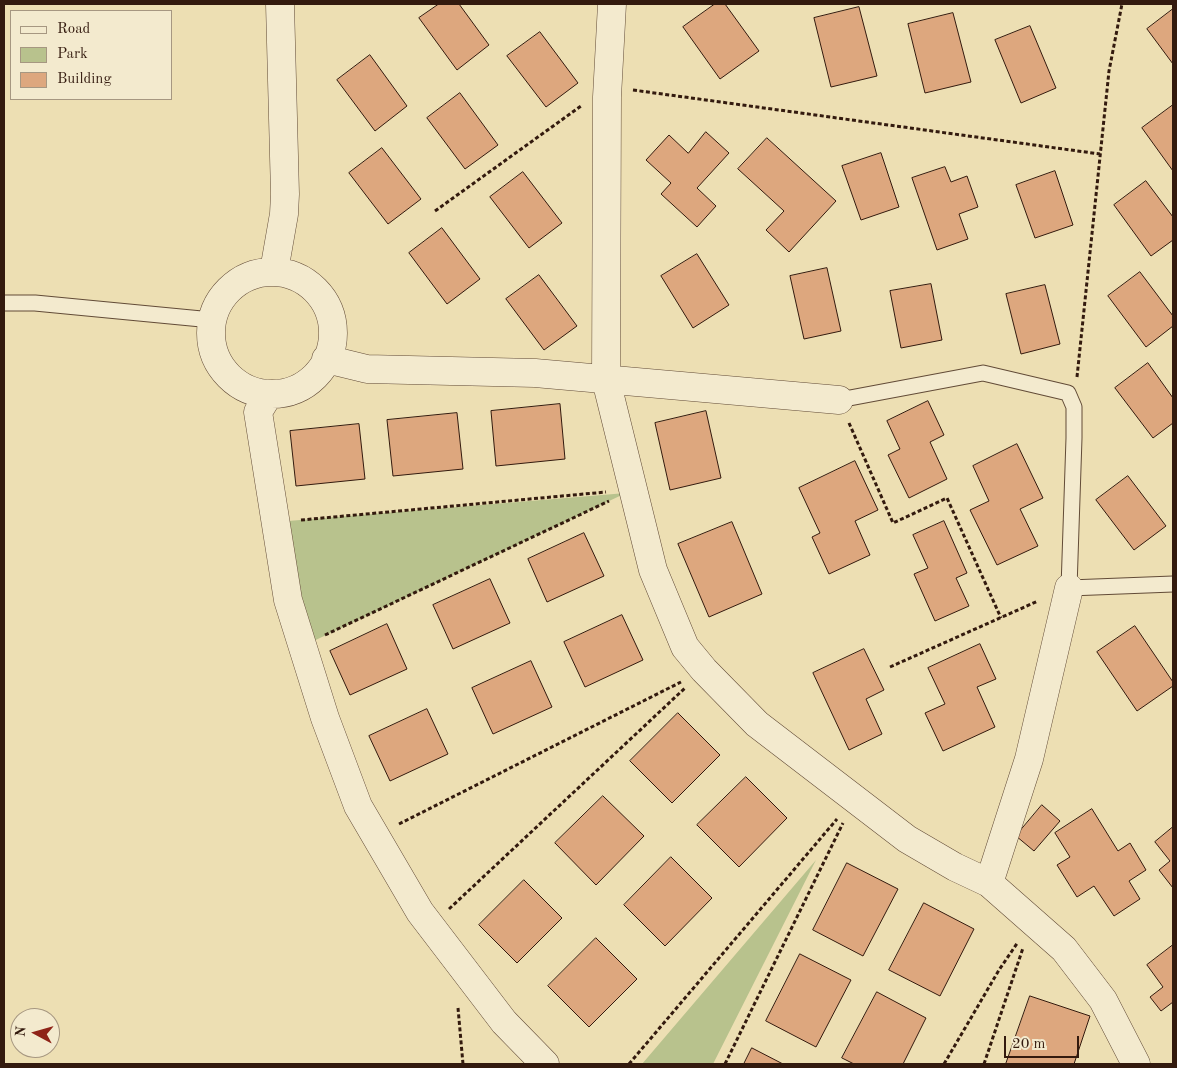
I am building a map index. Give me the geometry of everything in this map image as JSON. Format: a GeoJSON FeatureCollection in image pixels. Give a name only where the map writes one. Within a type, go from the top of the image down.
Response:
{"type":"FeatureCollection","features":[{"type":"Feature","properties":{"kind":"street"},"geometry":{"type":"LineString","coordinates":[[274,271],[284,214],[285,194],[280,4]]}},
{"type":"Feature","properties":{"kind":"street"},"geometry":{"type":"LineString","coordinates":[[612,4],[608,87],[606,380],[653,570],[686,647],[704,670],[757,724],[907,839],[955,867],[989,883],[1064,949],[1103,1000],[1136,1064]]}},
{"type":"Feature","properties":{"kind":"street"},"geometry":{"type":"LineString","coordinates":[[274,271],[292,274],[308,283],[322,297],[330,314],[333,332],[330,351],[322,368],[309,382],[290,391],[269,394],[249,390],[231,378],[218,362],[211,341],[212,320],[220,300],[234,284],[252,274],[274,271]]}},
{"type":"Feature","properties":{"kind":"street"},"geometry":{"type":"LineString","coordinates":[[326,359],[367,369],[535,373],[839,400]]}},
{"type":"Feature","properties":{"kind":"street"},"geometry":{"type":"LineString","coordinates":[[269,394],[258,412],[288,600],[325,718],[358,806],[420,912],[504,1022],[545,1064]]}},
{"type":"Feature","properties":{"kind":"street"},"geometry":{"type":"LineString","coordinates":[[989,883],[1029,759],[1069,588]]}},
{"type":"Feature","properties":{"kind":"lane"},"geometry":{"type":"LineString","coordinates":[[4,303],[35,303],[212,320]]}},
{"type":"Feature","properties":{"kind":"lane"},"geometry":{"type":"LineString","coordinates":[[839,400],[983,373],[1068,393],[1074,407],[1069,588],[1173,584]]}},
{"type":"Feature","properties":{"kind":"path"},"geometry":{"type":"LineString","coordinates":[[1074,407],[1109,71],[1122,4]]}},
{"type":"Feature","properties":{"kind":"path"},"geometry":{"type":"LineString","coordinates":[[435,211],[608,87],[1100,154]]}},
{"type":"Feature","properties":{"kind":"path"},"geometry":{"type":"LineString","coordinates":[[839,400],[894,523],[947,498],[1000,618]]}},
{"type":"Feature","properties":{"kind":"path"},"geometry":{"type":"LineString","coordinates":[[276,522],[634,489]]}},
{"type":"Feature","properties":{"kind":"path"},"geometry":{"type":"LineString","coordinates":[[303,646],[634,489]]}},
{"type":"Feature","properties":{"kind":"path"},"geometry":{"type":"LineString","coordinates":[[890,667],[1069,588]]}},
{"type":"Feature","properties":{"kind":"path"},"geometry":{"type":"LineString","coordinates":[[376,835],[704,670]]}},
{"type":"Feature","properties":{"kind":"path"},"geometry":{"type":"LineString","coordinates":[[431,927],[704,670]]}},
{"type":"Feature","properties":{"kind":"path"},"geometry":{"type":"LineString","coordinates":[[629,1064],[854,800]]}},
{"type":"Feature","properties":{"kind":"path"},"geometry":{"type":"LineString","coordinates":[[725,1064],[854,800]]}},
{"type":"Feature","properties":{"kind":"path"},"geometry":{"type":"LineString","coordinates":[[944,1064],[999,970],[1032,921]]}},
{"type":"Feature","properties":{"kind":"path"},"geometry":{"type":"LineString","coordinates":[[984,1064],[1032,921]]}},
{"type":"Feature","properties":{"kind":"path"},"geometry":{"type":"LineString","coordinates":[[458,1006],[463,1064]]}},
{"type":"Feature","properties":{"kind":"green space"},"geometry":{"type":"Polygon","coordinates":[[[626,493],[303,646],[276,522],[626,493]]]}},
{"type":"Feature","properties":{"kind":"green space"},"geometry":{"type":"Polygon","coordinates":[[[816,860],[713,1064],[642,1064],[816,860]]]}},
{"type":"Feature","properties":{"kind":"building"},"geometry":{"type":"Polygon","coordinates":[[[439,4],[459,4],[489,45],[457,70],[419,18],[439,4]]]}},
{"type":"Feature","properties":{"kind":"building"},"geometry":{"type":"Polygon","coordinates":[[[715,4],[725,4],[759,51],[720,79],[683,27],[715,4]]]}},
{"type":"Feature","properties":{"kind":"building"},"geometry":{"type":"Polygon","coordinates":[[[859,7],[877,76],[831,87],[814,18],[859,7]]]}},
{"type":"Feature","properties":{"kind":"building"},"geometry":{"type":"Polygon","coordinates":[[[1173,9],[1173,64],[1147,29],[1173,9]]]}},
{"type":"Feature","properties":{"kind":"building"},"geometry":{"type":"Polygon","coordinates":[[[953,13],[971,82],[925,93],[908,24],[953,13]]]}},
{"type":"Feature","properties":{"kind":"building"},"geometry":{"type":"Polygon","coordinates":[[[1030,26],[1056,88],[1021,103],[995,40],[1030,26]]]}},
{"type":"Feature","properties":{"kind":"building"},"geometry":{"type":"Polygon","coordinates":[[[540,32],[578,83],[546,107],[507,56],[540,32]]]}},
{"type":"Feature","properties":{"kind":"building"},"geometry":{"type":"Polygon","coordinates":[[[370,55],[407,106],[375,131],[337,80],[370,55]]]}},
{"type":"Feature","properties":{"kind":"building"},"geometry":{"type":"Polygon","coordinates":[[[460,93],[498,145],[465,169],[427,118],[460,93]]]}},
{"type":"Feature","properties":{"kind":"building"},"geometry":{"type":"Polygon","coordinates":[[[1173,105],[1173,171],[1142,128],[1173,105]]]}},
{"type":"Feature","properties":{"kind":"building"},"geometry":{"type":"Polygon","coordinates":[[[706,132],[729,153],[697,188],[716,206],[697,227],[661,194],[671,183],[646,160],[669,135],[688,153],[706,132]]]}},
{"type":"Feature","properties":{"kind":"building"},"geometry":{"type":"Polygon","coordinates":[[[767,138],[836,201],[789,252],[766,230],[784,211],[738,169],[767,138]]]}},
{"type":"Feature","properties":{"kind":"building"},"geometry":{"type":"Polygon","coordinates":[[[382,148],[421,199],[388,224],[349,173],[382,148]]]}},
{"type":"Feature","properties":{"kind":"building"},"geometry":{"type":"Polygon","coordinates":[[[881,153],[899,207],[861,220],[842,166],[881,153]]]}},
{"type":"Feature","properties":{"kind":"building"},"geometry":{"type":"Polygon","coordinates":[[[945,167],[951,182],[967,176],[978,207],[959,214],[968,239],[937,250],[912,178],[945,167]]]}},
{"type":"Feature","properties":{"kind":"building"},"geometry":{"type":"Polygon","coordinates":[[[1055,171],[1073,225],[1035,238],[1016,185],[1055,171]]]}},
{"type":"Feature","properties":{"kind":"building"},"geometry":{"type":"Polygon","coordinates":[[[523,172],[562,223],[529,248],[490,197],[523,172]]]}},
{"type":"Feature","properties":{"kind":"building"},"geometry":{"type":"Polygon","coordinates":[[[1146,181],[1173,217],[1173,240],[1151,256],[1114,205],[1146,181]]]}},
{"type":"Feature","properties":{"kind":"building"},"geometry":{"type":"Polygon","coordinates":[[[442,228],[480,279],[447,304],[409,253],[442,228]]]}},
{"type":"Feature","properties":{"kind":"building"},"geometry":{"type":"Polygon","coordinates":[[[697,254],[729,305],[693,328],[661,276],[697,254]]]}},
{"type":"Feature","properties":{"kind":"building"},"geometry":{"type":"Polygon","coordinates":[[[827,268],[841,331],[804,339],[790,276],[827,268]]]}},
{"type":"Feature","properties":{"kind":"building"},"geometry":{"type":"Polygon","coordinates":[[[1140,272],[1173,316],[1173,326],[1146,347],[1108,296],[1140,272]]]}},
{"type":"Feature","properties":{"kind":"building"},"geometry":{"type":"Polygon","coordinates":[[[539,275],[577,326],[544,350],[506,299],[539,275]]]}},
{"type":"Feature","properties":{"kind":"building"},"geometry":{"type":"Polygon","coordinates":[[[931,284],[942,340],[901,348],[890,291],[931,284]]]}},
{"type":"Feature","properties":{"kind":"building"},"geometry":{"type":"Polygon","coordinates":[[[1045,285],[1060,344],[1021,354],[1006,294],[1045,285]]]}},
{"type":"Feature","properties":{"kind":"building"},"geometry":{"type":"Polygon","coordinates":[[[1148,363],[1173,398],[1173,423],[1153,438],[1115,388],[1148,363]]]}},
{"type":"Feature","properties":{"kind":"building"},"geometry":{"type":"Polygon","coordinates":[[[928,401],[944,435],[930,442],[947,479],[909,498],[888,455],[900,449],[887,421],[928,401]]]}},
{"type":"Feature","properties":{"kind":"building"},"geometry":{"type":"Polygon","coordinates":[[[560,404],[565,459],[496,466],[491,411],[560,404]]]}},
{"type":"Feature","properties":{"kind":"building"},"geometry":{"type":"Polygon","coordinates":[[[706,411],[721,478],[670,490],[655,423],[706,411]]]}},
{"type":"Feature","properties":{"kind":"building"},"geometry":{"type":"Polygon","coordinates":[[[457,413],[463,469],[393,476],[387,420],[457,413]]]}},
{"type":"Feature","properties":{"kind":"building"},"geometry":{"type":"Polygon","coordinates":[[[359,424],[365,479],[296,486],[290,431],[359,424]]]}},
{"type":"Feature","properties":{"kind":"building"},"geometry":{"type":"Polygon","coordinates":[[[1017,444],[1043,498],[1020,509],[1038,546],[997,565],[970,510],[989,501],[973,466],[1017,444]]]}},
{"type":"Feature","properties":{"kind":"building"},"geometry":{"type":"Polygon","coordinates":[[[855,461],[878,510],[855,521],[870,555],[829,574],[812,537],[820,533],[799,488],[855,461]]]}},
{"type":"Feature","properties":{"kind":"building"},"geometry":{"type":"Polygon","coordinates":[[[1128,476],[1166,526],[1134,550],[1096,500],[1128,476]]]}},
{"type":"Feature","properties":{"kind":"building"},"geometry":{"type":"Polygon","coordinates":[[[944,521],[967,573],[956,578],[969,606],[935,621],[914,574],[928,568],[913,535],[944,521]]]}},
{"type":"Feature","properties":{"kind":"building"},"geometry":{"type":"Polygon","coordinates":[[[732,522],[762,594],[709,617],[678,544],[732,522]]]}},
{"type":"Feature","properties":{"kind":"building"},"geometry":{"type":"Polygon","coordinates":[[[584,533],[604,576],[547,602],[528,559],[584,533]]]}},
{"type":"Feature","properties":{"kind":"building"},"geometry":{"type":"Polygon","coordinates":[[[490,579],[510,623],[453,649],[433,605],[490,579]]]}},
{"type":"Feature","properties":{"kind":"building"},"geometry":{"type":"Polygon","coordinates":[[[622,615],[643,660],[585,687],[564,642],[622,615]]]}},
{"type":"Feature","properties":{"kind":"building"},"geometry":{"type":"Polygon","coordinates":[[[387,624],[407,669],[350,695],[330,651],[387,624]]]}},
{"type":"Feature","properties":{"kind":"building"},"geometry":{"type":"Polygon","coordinates":[[[1135,626],[1173,682],[1173,686],[1137,711],[1097,652],[1135,626]]]}},
{"type":"Feature","properties":{"kind":"building"},"geometry":{"type":"Polygon","coordinates":[[[980,644],[996,679],[977,687],[995,727],[943,751],[925,713],[945,704],[928,668],[980,644]]]}},
{"type":"Feature","properties":{"kind":"building"},"geometry":{"type":"Polygon","coordinates":[[[864,649],[884,690],[866,699],[882,734],[849,750],[813,673],[864,649]]]}},
{"type":"Feature","properties":{"kind":"building"},"geometry":{"type":"Polygon","coordinates":[[[531,661],[552,707],[493,734],[472,688],[531,661]]]}},
{"type":"Feature","properties":{"kind":"building"},"geometry":{"type":"Polygon","coordinates":[[[427,709],[448,754],[390,781],[369,736],[427,709]]]}},
{"type":"Feature","properties":{"kind":"building"},"geometry":{"type":"Polygon","coordinates":[[[678,713],[720,755],[672,803],[630,761],[678,713]]]}},
{"type":"Feature","properties":{"kind":"building"},"geometry":{"type":"Polygon","coordinates":[[[746,777],[787,818],[739,867],[697,825],[746,777]]]}},
{"type":"Feature","properties":{"kind":"building"},"geometry":{"type":"Polygon","coordinates":[[[603,796],[644,836],[596,885],[555,843],[603,796]]]}},
{"type":"Feature","properties":{"kind":"building"},"geometry":{"type":"Polygon","coordinates":[[[1042,805],[1060,821],[1034,851],[1016,836],[1042,805]]]}},
{"type":"Feature","properties":{"kind":"building"},"geometry":{"type":"Polygon","coordinates":[[[1092,809],[1118,851],[1130,843],[1146,870],[1129,881],[1140,899],[1114,916],[1094,886],[1077,897],[1057,865],[1070,857],[1055,833],[1092,809]]]}},
{"type":"Feature","properties":{"kind":"building"},"geometry":{"type":"Polygon","coordinates":[[[1173,827],[1173,888],[1159,870],[1170,861],[1155,842],[1173,827]]]}},
{"type":"Feature","properties":{"kind":"building"},"geometry":{"type":"Polygon","coordinates":[[[671,857],[712,898],[665,946],[624,905],[671,857]]]}},
{"type":"Feature","properties":{"kind":"building"},"geometry":{"type":"Polygon","coordinates":[[[847,863],[898,889],[863,956],[813,930],[847,863]]]}},
{"type":"Feature","properties":{"kind":"building"},"geometry":{"type":"Polygon","coordinates":[[[524,880],[562,918],[517,963],[479,925],[524,880]]]}},
{"type":"Feature","properties":{"kind":"building"},"geometry":{"type":"Polygon","coordinates":[[[924,903],[974,929],[940,996],[889,970],[924,903]]]}},
{"type":"Feature","properties":{"kind":"building"},"geometry":{"type":"Polygon","coordinates":[[[596,938],[637,979],[589,1027],[548,986],[596,938]]]}},
{"type":"Feature","properties":{"kind":"building"},"geometry":{"type":"Polygon","coordinates":[[[1173,945],[1173,1002],[1161,1011],[1150,997],[1163,987],[1147,965],[1173,945]]]}},
{"type":"Feature","properties":{"kind":"building"},"geometry":{"type":"Polygon","coordinates":[[[800,954],[851,980],[816,1047],[766,1021],[800,954]]]}},
{"type":"Feature","properties":{"kind":"building"},"geometry":{"type":"Polygon","coordinates":[[[877,992],[926,1018],[903,1064],[854,1064],[842,1058],[877,992]]]}},
{"type":"Feature","properties":{"kind":"building"},"geometry":{"type":"Polygon","coordinates":[[[1030,996],[1090,1016],[1074,1064],[1006,1064],[1030,996]]]}},
{"type":"Feature","properties":{"kind":"building"},"geometry":{"type":"Polygon","coordinates":[[[752,1048],[783,1064],[744,1064],[752,1048]]]}}]}
